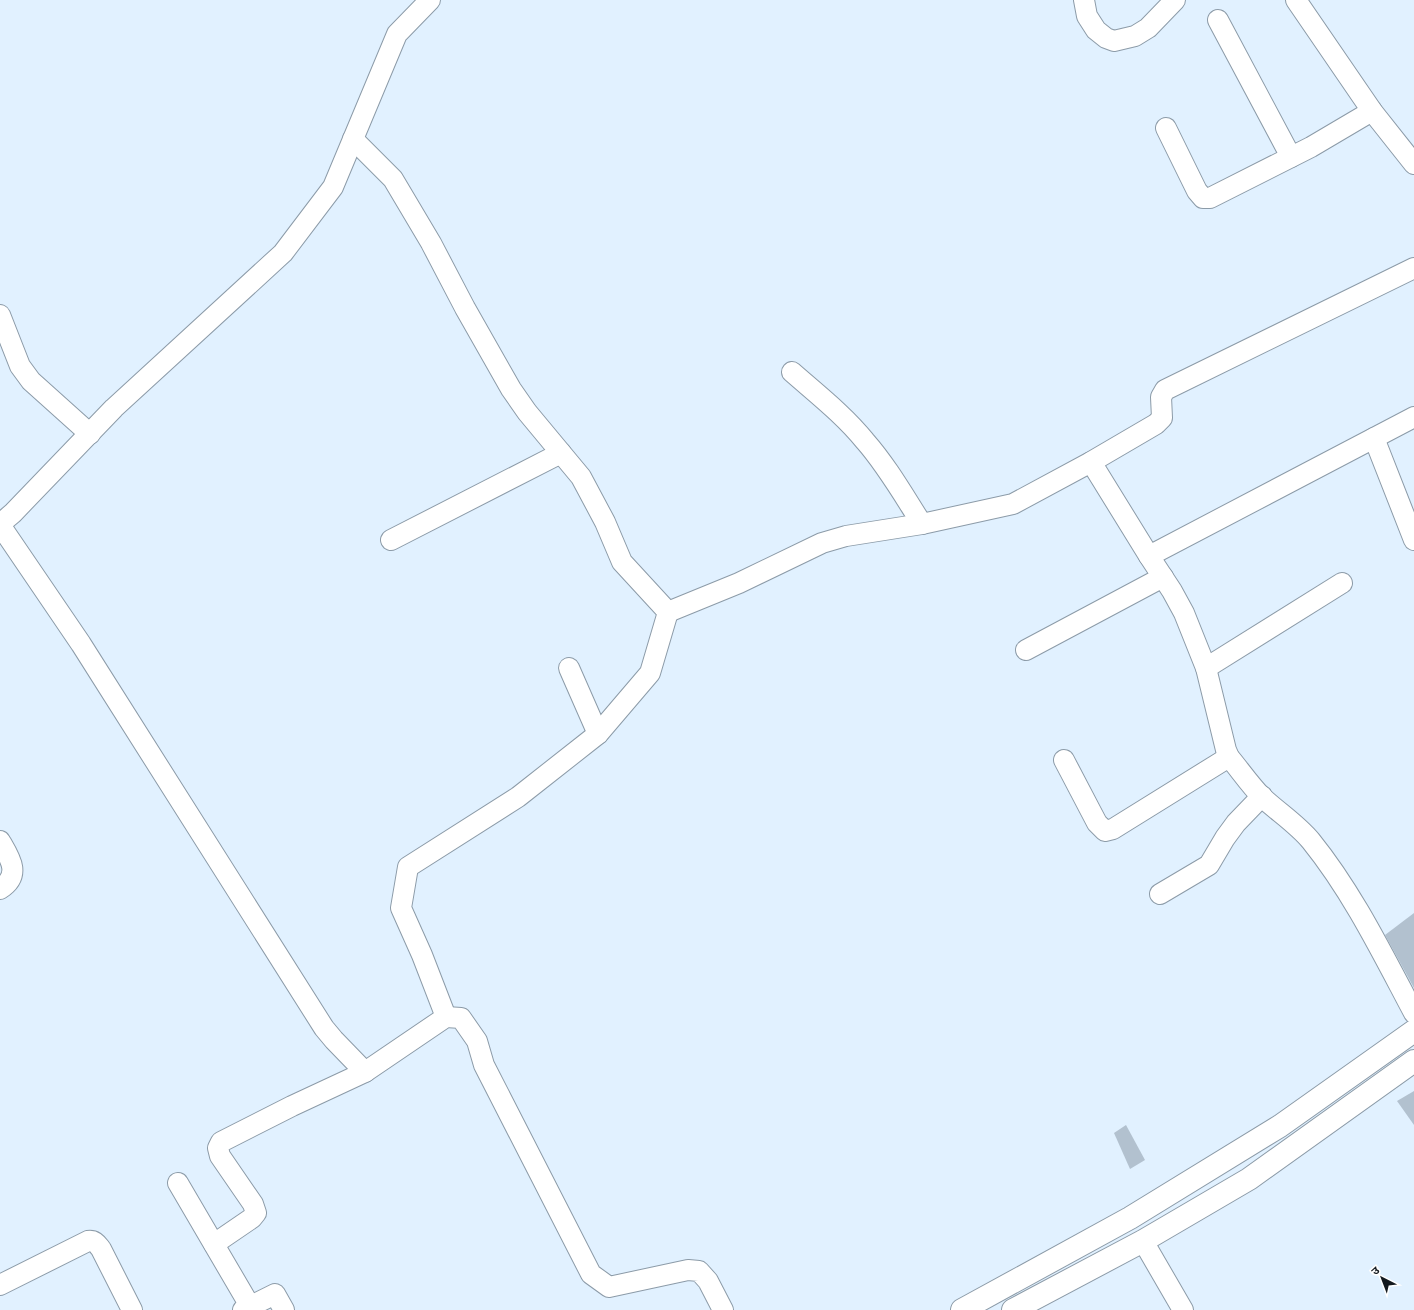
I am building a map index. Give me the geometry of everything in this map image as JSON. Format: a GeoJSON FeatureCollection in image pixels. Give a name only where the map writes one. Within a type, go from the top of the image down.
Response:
{"type":"FeatureCollection","features":[{"type":"Feature","properties":{"kind":"highway"},"geometry":{"type":"LineString","coordinates":[[962,1310],[1130,1218],[1280,1126],[1414,1031]]}},
{"type":"Feature","properties":{"kind":"highway"},"geometry":{"type":"LineString","coordinates":[[1013,1310],[1143,1241],[1249,1179],[1414,1061]]}},
{"type":"Feature","properties":{"kind":"street"},"geometry":{"type":"LineString","coordinates":[[365,1072],[324,1028],[81,644],[0,524],[13,513],[114,408],[283,253],[333,186],[397,34],[430,0]]}},
{"type":"Feature","properties":{"kind":"street"},"geometry":{"type":"LineString","coordinates":[[1084,0],[1088,16],[1096,30],[1114,42],[1135,36],[1148,28],[1175,0]]}},
{"type":"Feature","properties":{"kind":"street"},"geometry":{"type":"LineString","coordinates":[[1296,0],[1372,111],[1414,164]]}},
{"type":"Feature","properties":{"kind":"street"},"geometry":{"type":"LineString","coordinates":[[1218,20],[1291,157]]}},
{"type":"Feature","properties":{"kind":"street"},"geometry":{"type":"LineString","coordinates":[[1166,128],[1197,191],[1203,198],[1210,198],[1291,157],[1372,111]]}},
{"type":"Feature","properties":{"kind":"street"},"geometry":{"type":"LineString","coordinates":[[353,139],[393,179],[431,243],[465,308],[511,389],[527,412],[581,477],[605,522],[622,562],[668,612]]}},
{"type":"Feature","properties":{"kind":"street"},"geometry":{"type":"LineString","coordinates":[[668,612],[739,583],[822,543],[846,536],[922,524],[1014,504],[1091,462],[1156,424],[1162,418],[1161,397],[1165,390],[1414,268]]}},
{"type":"Feature","properties":{"kind":"street"},"geometry":{"type":"LineString","coordinates":[[0,315],[20,366],[31,381],[90,434]]}},
{"type":"Feature","properties":{"kind":"street"},"geometry":{"type":"LineString","coordinates":[[792,372],[842,416],[864,439],[882,461],[922,524]]}},
{"type":"Feature","properties":{"kind":"street"},"geometry":{"type":"LineString","coordinates":[[1149,556],[1414,418]]}},
{"type":"Feature","properties":{"kind":"street"},"geometry":{"type":"LineString","coordinates":[[1374,438],[1409,511],[1414,540]]}},
{"type":"Feature","properties":{"kind":"street"},"geometry":{"type":"LineString","coordinates":[[391,540],[560,453]]}},
{"type":"Feature","properties":{"kind":"street"},"geometry":{"type":"LineString","coordinates":[[1091,462],[1184,613],[1206,668],[1229,757],[1262,796],[1297,826],[1311,841],[1346,890],[1389,965],[1414,1013]]}},
{"type":"Feature","properties":{"kind":"street"},"geometry":{"type":"LineString","coordinates":[[1026,650],[1162,577]]}},
{"type":"Feature","properties":{"kind":"street"},"geometry":{"type":"LineString","coordinates":[[1206,668],[1342,583]]}},
{"type":"Feature","properties":{"kind":"street"},"geometry":{"type":"LineString","coordinates":[[446,1017],[422,955],[400,908],[408,867],[518,797],[598,734],[650,673],[668,612]]}},
{"type":"Feature","properties":{"kind":"street"},"geometry":{"type":"LineString","coordinates":[[569,668],[598,734]]}},
{"type":"Feature","properties":{"kind":"street"},"geometry":{"type":"LineString","coordinates":[[1064,760],[1097,823],[1105,831],[1113,829],[1229,757]]}},
{"type":"Feature","properties":{"kind":"street"},"geometry":{"type":"LineString","coordinates":[[1160,894],[1210,865],[1225,838],[1236,823],[1262,796]]}},
{"type":"Feature","properties":{"kind":"street"},"geometry":{"type":"LineString","coordinates":[[0,842],[10,859],[13,871],[9,881],[0,888]]}},
{"type":"Feature","properties":{"kind":"street"},"geometry":{"type":"LineString","coordinates":[[214,1244],[252,1218],[256,1213],[253,1204],[220,1156],[218,1148],[222,1142],[292,1106],[365,1072],[446,1017],[461,1018],[477,1041],[484,1065],[591,1274],[609,1287],[688,1270],[699,1271],[708,1281],[723,1310]]}},
{"type":"Feature","properties":{"kind":"street"},"geometry":{"type":"LineString","coordinates":[[178,1183],[214,1244],[247,1308],[275,1294],[284,1310]]}},
{"type":"Feature","properties":{"kind":"street"},"geometry":{"type":"LineString","coordinates":[[0,1285],[88,1241],[92,1241],[97,1243],[102,1249],[132,1310]]}},
{"type":"Feature","properties":{"kind":"street"},"geometry":{"type":"LineString","coordinates":[[1143,1241],[1183,1310]]}},
{"type":"Feature","properties":{"kind":"building"},"geometry":{"type":"Polygon","coordinates":[[[1414,913],[1414,988],[1385,935],[1414,913]]]}},
{"type":"Feature","properties":{"kind":"building"},"geometry":{"type":"Polygon","coordinates":[[[1414,1091],[1414,1125],[1397,1101],[1414,1091]]]}},
{"type":"Feature","properties":{"kind":"building"},"geometry":{"type":"Polygon","coordinates":[[[1126,1125],[1145,1160],[1130,1169],[1114,1133],[1126,1125]]]}}]}
